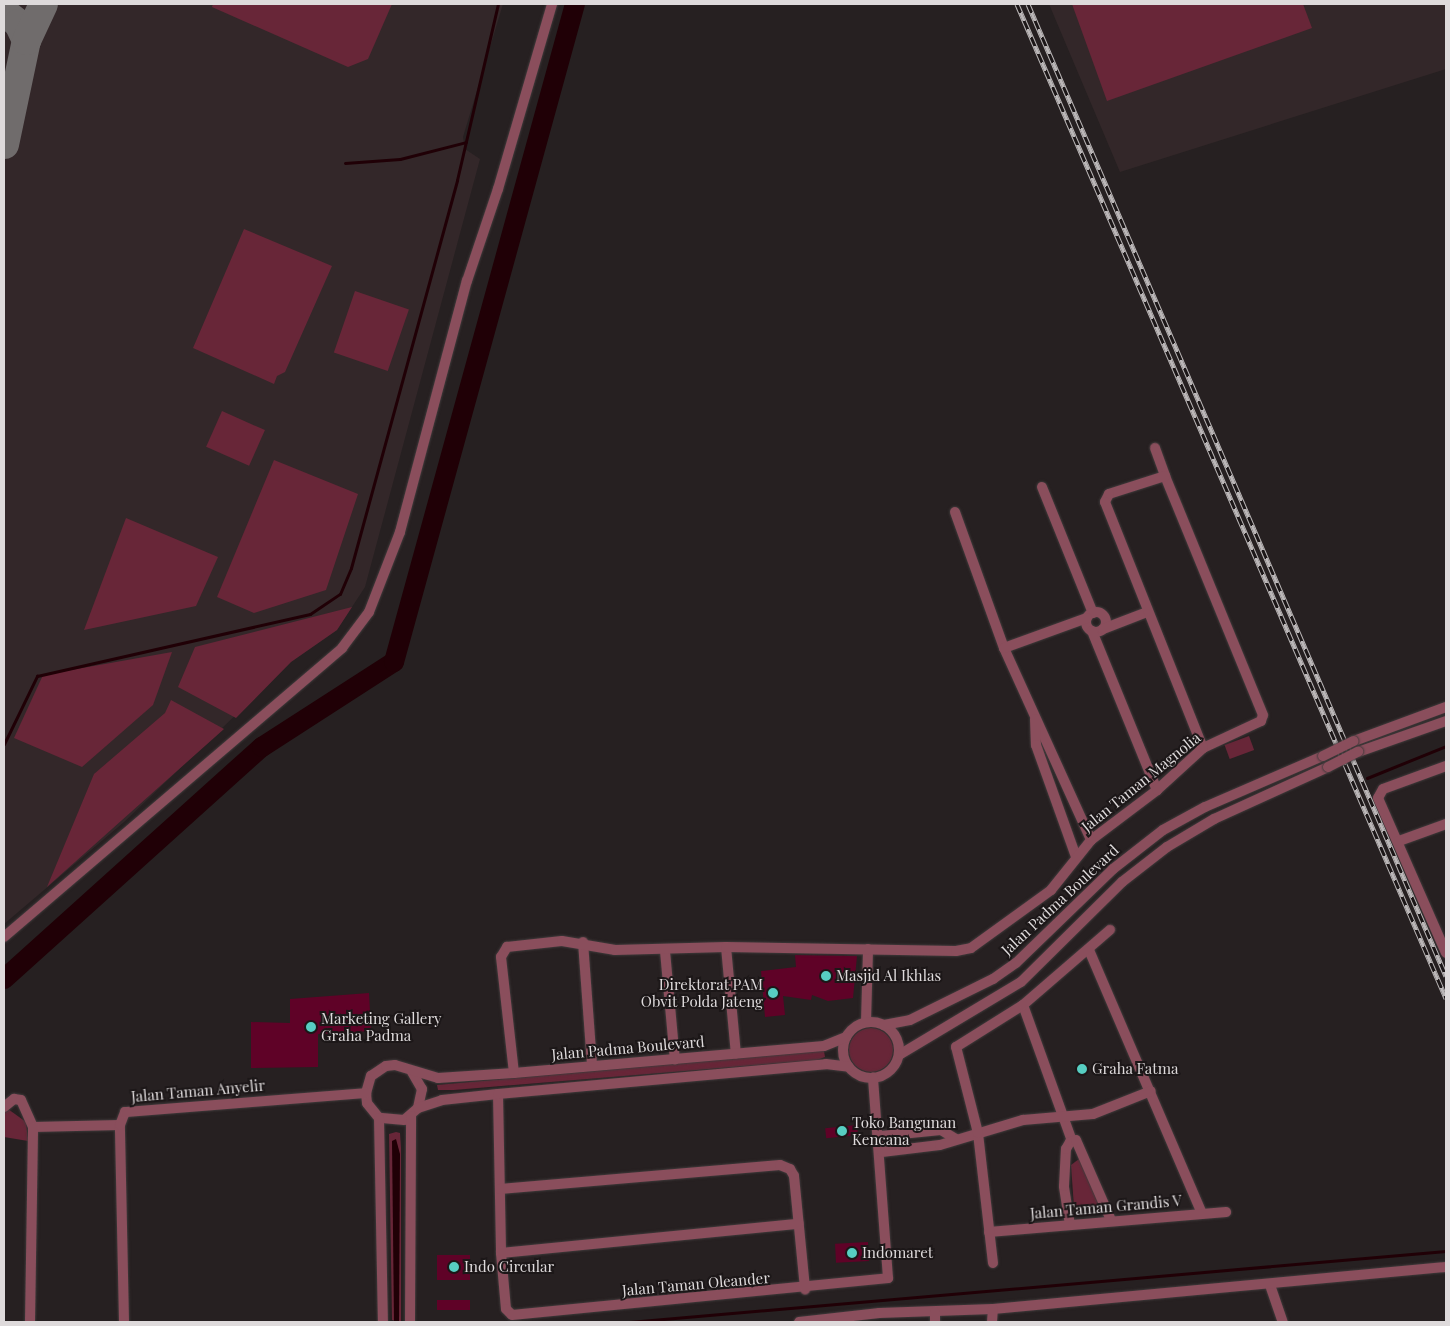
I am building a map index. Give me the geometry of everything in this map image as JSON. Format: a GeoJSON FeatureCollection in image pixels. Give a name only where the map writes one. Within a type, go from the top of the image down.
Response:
{"type":"FeatureCollection","features":[{"type":"Feature","properties":{"kind":"street"},"geometry":{"type":"LineString","coordinates":[[4,936],[342,648],[370,612],[400,532],[467,281],[498,189],[552,4]]}},
{"type":"Feature","properties":{"kind":"street"},"geometry":{"type":"LineString","coordinates":[[1155,448],[1165,476],[1105,497],[1147,612],[1203,748]]}},
{"type":"Feature","properties":{"kind":"street","name":"Jalan Taman Magnolia"},"geometry":{"type":"LineString","coordinates":[[514,1073],[502,951],[553,942],[583,942],[615,950],[665,951],[726,947],[956,951],[971,948],[987,940],[1051,890],[1091,840],[1157,790],[1203,748],[1261,721],[1263,715],[1165,476]]}},
{"type":"Feature","properties":{"kind":"street"},"geometry":{"type":"LineString","coordinates":[[1042,487],[1157,790]]}},
{"type":"Feature","properties":{"kind":"street"},"geometry":{"type":"LineString","coordinates":[[955,512],[1004,648],[1091,840]]}},
{"type":"Feature","properties":{"kind":"street"},"geometry":{"type":"LineString","coordinates":[[1097,630],[1147,612]]}},
{"type":"Feature","properties":{"kind":"street"},"geometry":{"type":"LineString","coordinates":[[1004,648],[1090,615],[1103,615],[1097,630]]}},
{"type":"Feature","properties":{"kind":"street","name":"Jalan Padma Boulevard"},"geometry":{"type":"LineString","coordinates":[[884,1025],[910,1020],[993,980],[1016,963],[1113,869],[1164,830],[1205,807],[1354,741],[1446,707]]}},
{"type":"Feature","properties":{"kind":"street"},"geometry":{"type":"LineString","coordinates":[[1036,718],[1036,745],[1076,857]]}},
{"type":"Feature","properties":{"kind":"street","name":"Jalan Padma Boulevard"},"geometry":{"type":"LineString","coordinates":[[899,1055],[1021,982],[1122,882],[1167,847],[1214,819],[1358,752],[1446,721]]}},
{"type":"Feature","properties":{"kind":"street"},"geometry":{"type":"LineString","coordinates":[[1446,766],[1383,789],[1378,798],[1399,841],[1446,953]]}},
{"type":"Feature","properties":{"kind":"street"},"geometry":{"type":"LineString","coordinates":[[1399,841],[1446,824]]}},
{"type":"Feature","properties":{"kind":"street"},"geometry":{"type":"LineString","coordinates":[[993,1263],[978,1133],[955,1051],[960,1043],[1023,1005],[1110,930]]}},
{"type":"Feature","properties":{"kind":"street"},"geometry":{"type":"LineString","coordinates":[[583,942],[592,1066]]}},
{"type":"Feature","properties":{"kind":"street"},"geometry":{"type":"LineString","coordinates":[[726,947],[736,1054]]}},
{"type":"Feature","properties":{"kind":"street"},"geometry":{"type":"LineString","coordinates":[[866,1022],[868,949]]}},
{"type":"Feature","properties":{"kind":"street"},"geometry":{"type":"LineString","coordinates":[[1089,950],[1151,1091],[1202,1214]]}},
{"type":"Feature","properties":{"kind":"street"},"geometry":{"type":"LineString","coordinates":[[665,951],[675,1060]]}},
{"type":"Feature","properties":{"kind":"street"},"geometry":{"type":"LineString","coordinates":[[1023,1005],[1066,1119],[1072,1141]]}},
{"type":"Feature","properties":{"kind":"street"},"geometry":{"type":"LineString","coordinates":[[418,1108],[442,1100],[826,1064],[849,1067],[864,1077],[873,1078],[890,1071],[899,1055],[897,1037],[884,1025],[866,1022],[846,1037],[843,1047],[849,1067]]}},
{"type":"Feature","properties":{"kind":"street","name":"Jalan Padma Boulevard"},"geometry":{"type":"LineString","coordinates":[[412,1072],[438,1078],[514,1073],[824,1046],[846,1037]]}},
{"type":"Feature","properties":{"kind":"street"},"geometry":{"type":"LineString","coordinates":[[379,1118],[396,1122],[411,1116],[418,1108],[422,1089],[412,1072],[395,1065],[378,1070],[366,1094],[367,1103],[379,1118],[383,1321]]}},
{"type":"Feature","properties":{"kind":"street"},"geometry":{"type":"LineString","coordinates":[[873,1078],[882,1152],[923,1147],[1023,1120],[1066,1119],[1093,1114],[1151,1091]]}},
{"type":"Feature","properties":{"kind":"street","name":"Jalan Taman Anyelir"},"geometry":{"type":"LineString","coordinates":[[124,1322],[120,1125],[122,1115],[131,1109],[366,1094]]}},
{"type":"Feature","properties":{"kind":"street"},"geometry":{"type":"LineString","coordinates":[[498,1094],[501,1252],[799,1224]]}},
{"type":"Feature","properties":{"kind":"street"},"geometry":{"type":"LineString","coordinates":[[4,1107],[14,1099],[21,1100],[33,1127],[30,1322]]}},
{"type":"Feature","properties":{"kind":"street"},"geometry":{"type":"LineString","coordinates":[[410,1321],[411,1116]]}},
{"type":"Feature","properties":{"kind":"street"},"geometry":{"type":"LineString","coordinates":[[33,1127],[120,1125]]}},
{"type":"Feature","properties":{"kind":"street"},"geometry":{"type":"LineString","coordinates":[[881,1136],[941,1130],[956,1139]]}},
{"type":"Feature","properties":{"kind":"street"},"geometry":{"type":"LineString","coordinates":[[921,1132],[923,1147]]}},
{"type":"Feature","properties":{"kind":"street"},"geometry":{"type":"LineString","coordinates":[[1072,1141],[1080,1142],[1111,1220]]}},
{"type":"Feature","properties":{"kind":"street"},"geometry":{"type":"LineString","coordinates":[[1070,1225],[1064,1186],[1066,1149],[1072,1141]]}},
{"type":"Feature","properties":{"kind":"street","name":"Jalan Taman Oleander"},"geometry":{"type":"LineString","coordinates":[[501,1252],[506,1309],[512,1315],[883,1281],[890,1274],[882,1152]]}},
{"type":"Feature","properties":{"kind":"street"},"geometry":{"type":"LineString","coordinates":[[500,1189],[780,1165],[790,1169],[794,1176],[805,1289]]}},
{"type":"Feature","properties":{"kind":"street","name":"Jalan Taman Grandis V"},"geometry":{"type":"LineString","coordinates":[[990,1232],[1111,1220],[1226,1212]]}},
{"type":"Feature","properties":{"kind":"street"},"geometry":{"type":"LineString","coordinates":[[799,1322],[935,1317],[993,1309],[1270,1285],[1446,1267]]}},
{"type":"Feature","properties":{"kind":"street"},"geometry":{"type":"LineString","coordinates":[[1270,1285],[1283,1322]]}},
{"type":"Feature","properties":{"kind":"street"},"geometry":{"type":"LineString","coordinates":[[992,1322],[993,1309]]}},
{"type":"Feature","properties":{"kind":"shaded area"},"geometry":{"type":"Polygon","coordinates":[[[4,4],[503,4],[463,137],[465,149],[480,159],[365,587],[337,630],[291,662],[124,822],[4,924],[4,4]]]}},
{"type":"Feature","properties":{"kind":"shaded area"},"geometry":{"type":"Polygon","coordinates":[[[213,4],[392,4],[368,59],[348,67],[212,7],[213,4]]]}},
{"type":"Feature","properties":{"kind":"shaded area"},"geometry":{"type":"Polygon","coordinates":[[[1049,4],[1446,4],[1446,69],[1120,172],[1049,4]]]}},
{"type":"Feature","properties":{"kind":"shaded area"},"geometry":{"type":"Polygon","coordinates":[[[1072,4],[1303,4],[1312,28],[1107,101],[1072,4]]]}},
{"type":"Feature","properties":{"kind":"shaded area"},"geometry":{"type":"Polygon","coordinates":[[[244,229],[332,266],[285,372],[277,376],[274,384],[193,348],[244,229]]]}},
{"type":"Feature","properties":{"kind":"shaded area"},"geometry":{"type":"Polygon","coordinates":[[[355,291],[409,310],[388,371],[334,352],[355,291]]]}},
{"type":"Feature","properties":{"kind":"shaded area"},"geometry":{"type":"Polygon","coordinates":[[[222,411],[265,430],[249,466],[206,447],[222,411]]]}},
{"type":"Feature","properties":{"kind":"shaded area"},"geometry":{"type":"Polygon","coordinates":[[[274,460],[358,494],[326,590],[254,613],[217,597],[274,460]]]}},
{"type":"Feature","properties":{"kind":"shaded area"},"geometry":{"type":"Polygon","coordinates":[[[126,518],[218,557],[196,606],[84,630],[126,518]]]}},
{"type":"Feature","properties":{"kind":"shaded area"},"geometry":{"type":"Polygon","coordinates":[[[352,607],[337,630],[291,662],[236,718],[178,687],[195,647],[352,607]]]}},
{"type":"Feature","properties":{"kind":"shaded area"},"geometry":{"type":"Polygon","coordinates":[[[172,652],[153,705],[82,767],[14,738],[43,675],[172,652]]]}},
{"type":"Feature","properties":{"kind":"shaded area"},"geometry":{"type":"Polygon","coordinates":[[[171,700],[224,729],[47,887],[94,774],[165,713],[171,700]]]}},
{"type":"Feature","properties":{"kind":"shaded area"},"geometry":{"type":"Polygon","coordinates":[[[1249,736],[1254,750],[1230,759],[1225,745],[1249,736]]]}},
{"type":"Feature","properties":{"kind":"shaded area"},"geometry":{"type":"Polygon","coordinates":[[[875,1028],[887,1034],[892,1041],[892,1059],[887,1066],[880,1071],[867,1072],[859,1069],[852,1062],[849,1046],[852,1038],[859,1031],[875,1028]]]}},
{"type":"Feature","properties":{"kind":"shaded area"},"geometry":{"type":"Polygon","coordinates":[[[824,1051],[825,1057],[817,1060],[454,1090],[438,1090],[437,1085],[824,1051]]]}},
{"type":"Feature","properties":{"kind":"shaded area"},"geometry":{"type":"Polygon","coordinates":[[[8,1109],[26,1122],[28,1141],[4,1137],[4,1110],[8,1109]]]}},
{"type":"Feature","properties":{"kind":"shaded area"},"geometry":{"type":"Polygon","coordinates":[[[400,1133],[401,1148],[401,1322],[392,1320],[389,1134],[400,1133]]]}},
{"type":"Feature","properties":{"kind":"shaded area"},"geometry":{"type":"Polygon","coordinates":[[[396,1139],[400,1154],[399,1322],[394,1322],[392,1141],[396,1139]]]}},
{"type":"Feature","properties":{"kind":"shaded area"},"geometry":{"type":"Polygon","coordinates":[[[1079,1159],[1099,1201],[1097,1211],[1089,1216],[1080,1215],[1074,1207],[1071,1165],[1079,1159]]]}},
{"type":"Feature","properties":{"kind":"building","name":"Masjid Al Ikhlas"},"geometry":{"type":"Polygon","coordinates":[[[795,955],[857,956],[853,998],[828,1001],[812,995],[811,1000],[783,996],[785,1015],[765,1017],[761,971],[796,967],[795,955]]]}},
{"type":"Feature","properties":{"kind":"building","name":"Marketing Gallery Graha Padma"},"geometry":{"type":"Polygon","coordinates":[[[369,993],[371,1031],[318,1034],[318,1067],[251,1068],[251,1022],[290,1023],[290,999],[369,993]]]}},
{"type":"Feature","properties":{"kind":"building","name":"Toko Bangunan Kencana"},"geometry":{"type":"Polygon","coordinates":[[[857,1125],[858,1135],[826,1138],[825,1128],[857,1125]]]}},
{"type":"Feature","properties":{"kind":"building","name":"Indomaret"},"geometry":{"type":"Polygon","coordinates":[[[868,1242],[869,1261],[836,1263],[835,1244],[868,1242]]]}},
{"type":"Feature","properties":{"kind":"building"},"geometry":{"type":"Polygon","coordinates":[[[437,1255],[470,1255],[470,1280],[437,1280],[437,1255]]]}},
{"type":"Feature","properties":{"kind":"building"},"geometry":{"type":"Polygon","coordinates":[[[437,1300],[470,1300],[470,1310],[437,1310],[437,1300]]]}},
{"type":"Feature","properties":{"kind":"waterway"},"geometry":{"type":"LineString","coordinates":[[4,744],[37,676],[310,614],[340,594],[351,568],[457,180],[498,4]]}},
{"type":"Feature","properties":{"kind":"waterway"},"geometry":{"type":"LineString","coordinates":[[4,979],[262,747],[394,662],[575,4]]}},
{"type":"Feature","properties":{"kind":"waterway"},"geometry":{"type":"LineString","coordinates":[[345,163],[400,159],[466,142]]}},
{"type":"Feature","properties":{"kind":"waterway"},"geometry":{"type":"LineString","coordinates":[[1367,778],[1446,746]]}},
{"type":"Feature","properties":{"kind":"waterway"},"geometry":{"type":"LineString","coordinates":[[629,1322],[1446,1251]]}},
{"type":"Feature","properties":{"kind":"taxiway"},"geometry":{"type":"LineString","coordinates":[[4,144],[26,40],[43,4]]}},
{"type":"Feature","properties":{"kind":"taxiway"},"geometry":{"type":"LineString","coordinates":[[4,12],[18,23],[26,40]]}},
{"type":"Feature","properties":{"kind":"railway"},"geometry":{"type":"LineString","coordinates":[[1017,4],[1446,998]]}},
{"type":"Feature","properties":{"kind":"railway"},"geometry":{"type":"LineString","coordinates":[[1028,4],[1446,976]]}},
{"type":"Feature","properties":{"kind":"place","name":"Masjid Al Ikhlas"},"geometry":{"type":"Point","coordinates":[826,976]}},
{"type":"Feature","properties":{"kind":"place","name":"Direktorat PAM Obvit Polda Jateng"},"geometry":{"type":"Point","coordinates":[773,993]}},
{"type":"Feature","properties":{"kind":"place","name":"Marketing Gallery Graha Padma"},"geometry":{"type":"Point","coordinates":[311,1027]}},
{"type":"Feature","properties":{"kind":"place","name":"Graha Fatma"},"geometry":{"type":"Point","coordinates":[1082,1069]}},
{"type":"Feature","properties":{"kind":"place","name":"Toko Bangunan Kencana"},"geometry":{"type":"Point","coordinates":[842,1131]}},
{"type":"Feature","properties":{"kind":"place","name":"Indomaret"},"geometry":{"type":"Point","coordinates":[852,1253]}},
{"type":"Feature","properties":{"kind":"place","name":"Indo Circular"},"geometry":{"type":"Point","coordinates":[454,1267]}}]}
